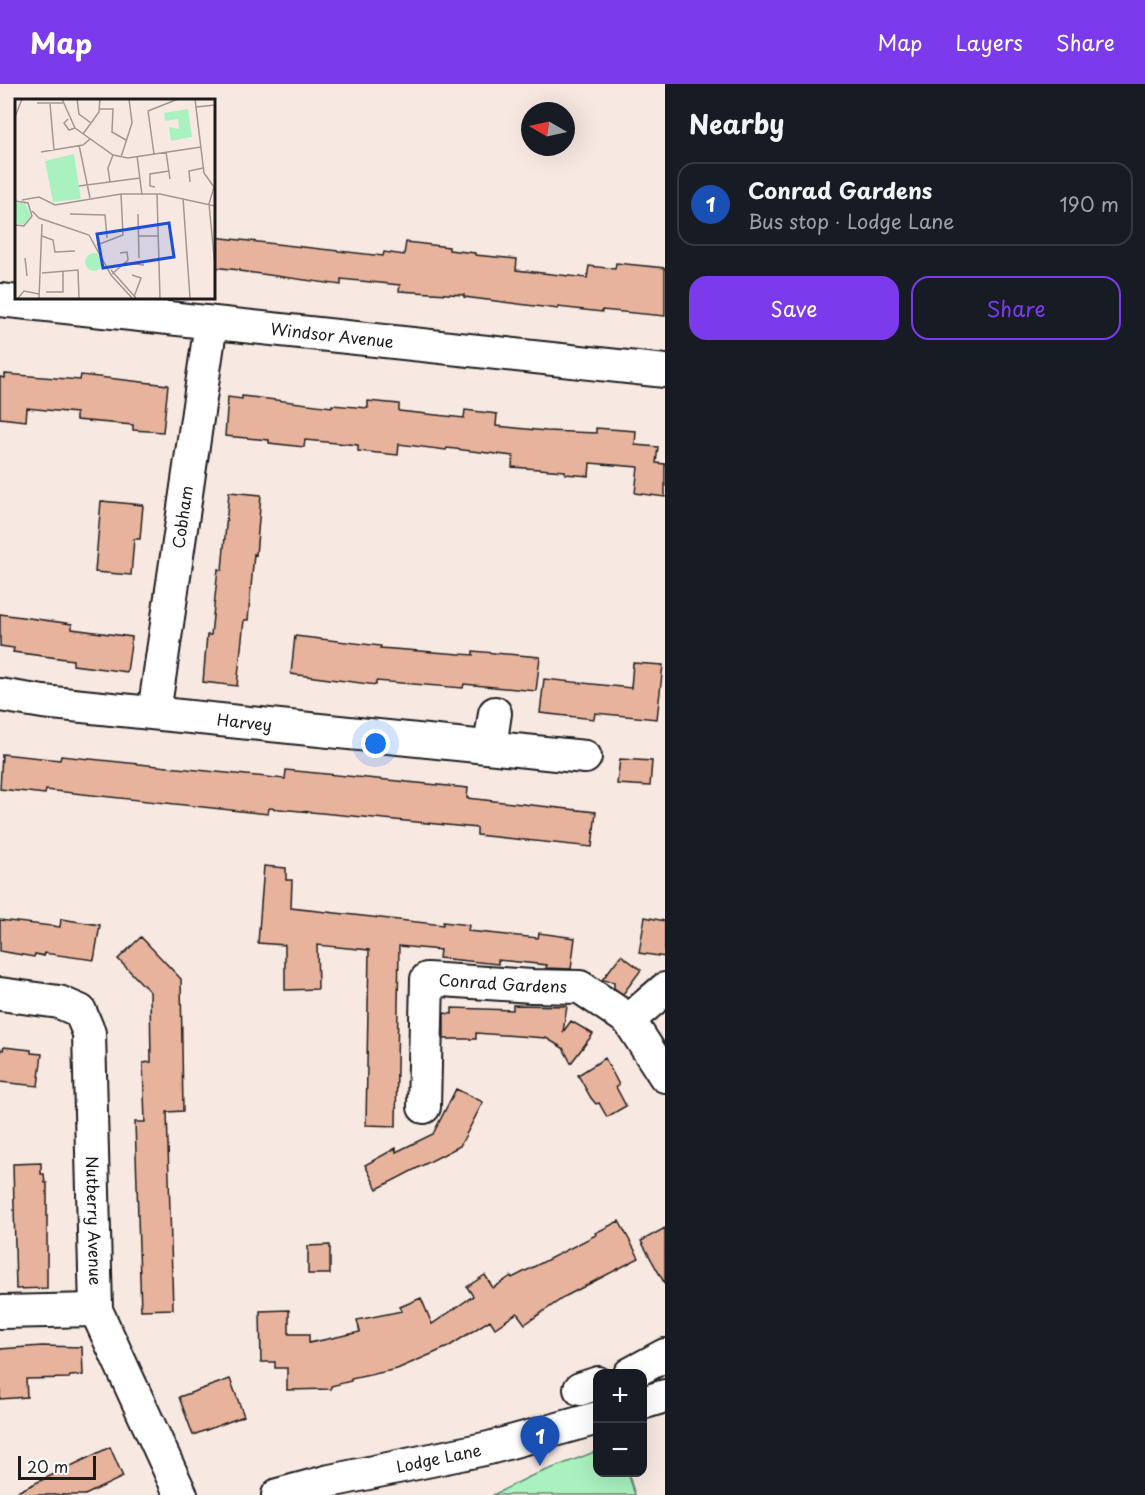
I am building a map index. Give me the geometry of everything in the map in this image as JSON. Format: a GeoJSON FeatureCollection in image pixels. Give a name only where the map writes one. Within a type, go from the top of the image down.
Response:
{"type":"FeatureCollection","features":[{"type":"Feature","properties":{"kind":"street","name":"Windsor Avenue"},"geometry":{"type":"LineString","coordinates":[[0,300],[665,371]]}},
{"type":"Feature","properties":{"kind":"street","name":"Cobham"},"geometry":{"type":"LineString","coordinates":[[154,713],[212,323]]}},
{"type":"Feature","properties":{"kind":"street","name":"Harvey"},"geometry":{"type":"LineString","coordinates":[[0,695],[43,702],[585,757]]}},
{"type":"Feature","properties":{"kind":"street"},"geometry":{"type":"LineString","coordinates":[[490,747],[495,713]]}},
{"type":"Feature","properties":{"kind":"street","name":"Conrad Gardens"},"geometry":{"type":"LineString","coordinates":[[424,1107],[427,979],[580,987],[629,1020],[665,1076]]}},
{"type":"Feature","properties":{"kind":"street"},"geometry":{"type":"LineString","coordinates":[[629,1020],[665,989]]}},
{"type":"Feature","properties":{"kind":"street","name":"Nutberry Avenue"},"geometry":{"type":"LineString","coordinates":[[0,994],[59,1002],[80,1011],[88,1033],[96,1310],[182,1495]]}},
{"type":"Feature","properties":{"kind":"street"},"geometry":{"type":"LineString","coordinates":[[0,1312],[96,1310]]}},
{"type":"Feature","properties":{"kind":"street"},"geometry":{"type":"LineString","coordinates":[[636,1369],[665,1355]]}},
{"type":"Feature","properties":{"kind":"street"},"geometry":{"type":"LineString","coordinates":[[647,1401],[665,1396]]}},
{"type":"Feature","properties":{"kind":"street","name":"Lodge Lane"},"geometry":{"type":"LineString","coordinates":[[278,1495],[308,1486],[489,1448],[593,1419]]}},
{"type":"Feature","properties":{"kind":"green space"},"geometry":{"type":"Polygon","coordinates":[[[593,1453],[593,1477],[629,1477],[635,1495],[493,1495],[529,1477],[593,1453]]]}},
{"type":"Feature","properties":{"kind":"building"},"geometry":{"type":"Polygon","coordinates":[[[214,237],[383,256],[384,252],[404,255],[406,242],[449,247],[449,250],[475,253],[475,255],[517,259],[516,270],[587,278],[589,266],[615,269],[616,263],[665,268],[665,316],[558,307],[558,309],[464,297],[464,295],[399,291],[400,285],[341,279],[341,285],[214,267],[214,237]]]}},
{"type":"Feature","properties":{"kind":"building"},"geometry":{"type":"Polygon","coordinates":[[[5,374],[80,380],[81,375],[168,385],[163,432],[133,430],[133,425],[76,420],[76,413],[27,408],[26,421],[0,418],[0,377],[5,378],[5,374]]]}},
{"type":"Feature","properties":{"kind":"building"},"geometry":{"type":"Polygon","coordinates":[[[242,396],[332,407],[332,405],[368,408],[368,401],[399,404],[399,411],[464,418],[465,410],[497,414],[496,426],[546,431],[596,433],[596,428],[636,431],[635,445],[658,447],[656,463],[665,464],[665,497],[635,493],[638,467],[590,463],[589,476],[565,474],[565,471],[512,467],[513,456],[447,448],[446,450],[399,444],[398,455],[358,451],[358,445],[305,440],[304,447],[269,443],[269,440],[225,436],[228,397],[242,399],[242,396]]]}},
{"type":"Feature","properties":{"kind":"building"},"geometry":{"type":"Polygon","coordinates":[[[229,492],[261,495],[248,620],[244,620],[237,686],[203,682],[207,635],[211,635],[218,569],[222,570],[229,492]]]}},
{"type":"Feature","properties":{"kind":"building"},"geometry":{"type":"Polygon","coordinates":[[[101,501],[143,505],[140,539],[134,539],[131,575],[95,572],[101,501]]]}},
{"type":"Feature","properties":{"kind":"building"},"geometry":{"type":"Polygon","coordinates":[[[0,614],[72,624],[72,629],[132,637],[127,672],[73,665],[73,660],[13,652],[14,648],[0,646],[0,614]]]}},
{"type":"Feature","properties":{"kind":"building"},"geometry":{"type":"Polygon","coordinates":[[[295,636],[381,646],[380,648],[473,655],[473,651],[540,657],[536,691],[464,684],[463,688],[376,681],[376,685],[291,674],[295,636]]]}},
{"type":"Feature","properties":{"kind":"building"},"geometry":{"type":"Polygon","coordinates":[[[633,663],[663,665],[657,719],[595,713],[594,719],[540,713],[544,679],[631,688],[633,663]]]}},
{"type":"Feature","properties":{"kind":"building"},"geometry":{"type":"Polygon","coordinates":[[[2,754],[60,760],[61,756],[285,779],[286,770],[468,788],[467,798],[596,812],[592,847],[477,835],[477,828],[416,822],[269,808],[268,814],[46,790],[45,794],[0,789],[2,754]]]}},
{"type":"Feature","properties":{"kind":"building"},"geometry":{"type":"Polygon","coordinates":[[[620,759],[652,761],[650,786],[617,784],[620,759]]]}},
{"type":"Feature","properties":{"kind":"building"},"geometry":{"type":"Polygon","coordinates":[[[264,866],[286,868],[286,880],[292,880],[291,908],[443,925],[443,922],[469,925],[468,931],[538,938],[539,933],[575,938],[571,969],[546,968],[547,965],[498,960],[498,964],[439,958],[440,950],[399,946],[396,1126],[366,1125],[369,950],[317,945],[318,989],[285,990],[285,945],[258,943],[264,866]]]}},
{"type":"Feature","properties":{"kind":"building"},"geometry":{"type":"Polygon","coordinates":[[[645,917],[665,921],[665,957],[639,953],[645,917]]]}},
{"type":"Feature","properties":{"kind":"building"},"geometry":{"type":"Polygon","coordinates":[[[61,919],[100,925],[94,960],[44,953],[44,956],[35,954],[34,957],[0,951],[0,920],[60,927],[61,919]]]}},
{"type":"Feature","properties":{"kind":"building"},"geometry":{"type":"Polygon","coordinates":[[[141,937],[181,979],[183,1111],[167,1112],[173,1309],[141,1310],[135,1122],[145,1122],[143,1063],[151,1062],[150,992],[118,959],[141,937]]]}},
{"type":"Feature","properties":{"kind":"building"},"geometry":{"type":"Polygon","coordinates":[[[621,955],[641,970],[623,994],[614,988],[614,982],[602,980],[621,955]]]}},
{"type":"Feature","properties":{"kind":"building"},"geometry":{"type":"Polygon","coordinates":[[[513,1005],[567,1006],[563,1032],[571,1021],[593,1034],[571,1063],[563,1048],[546,1038],[476,1033],[476,1039],[444,1039],[444,1013],[452,1014],[452,1008],[513,1010],[513,1005]]]}},
{"type":"Feature","properties":{"kind":"building"},"geometry":{"type":"Polygon","coordinates":[[[4,1047],[31,1050],[31,1053],[42,1054],[38,1086],[0,1082],[0,1049],[3,1050],[4,1047]]]}},
{"type":"Feature","properties":{"kind":"building"},"geometry":{"type":"Polygon","coordinates":[[[605,1058],[619,1085],[616,1087],[626,1106],[607,1117],[599,1103],[596,1104],[591,1098],[578,1075],[605,1058]]]}},
{"type":"Feature","properties":{"kind":"building"},"geometry":{"type":"Polygon","coordinates":[[[456,1089],[483,1102],[460,1146],[377,1189],[365,1165],[396,1148],[396,1152],[433,1134],[456,1089]]]}},
{"type":"Feature","properties":{"kind":"building"},"geometry":{"type":"Polygon","coordinates":[[[41,1163],[41,1174],[44,1174],[45,1183],[47,1183],[47,1288],[16,1289],[13,1164],[41,1163]]]}},
{"type":"Feature","properties":{"kind":"building"},"geometry":{"type":"Polygon","coordinates":[[[619,1221],[639,1258],[566,1296],[525,1324],[517,1313],[495,1328],[490,1320],[448,1347],[397,1369],[351,1379],[351,1381],[331,1386],[331,1389],[287,1390],[287,1368],[275,1368],[275,1362],[261,1362],[260,1311],[289,1310],[289,1334],[309,1334],[309,1343],[360,1332],[357,1320],[402,1311],[400,1307],[421,1298],[432,1324],[473,1296],[467,1287],[485,1275],[493,1288],[511,1276],[512,1278],[619,1221]]]}},
{"type":"Feature","properties":{"kind":"building"},"geometry":{"type":"Polygon","coordinates":[[[665,1228],[665,1284],[641,1241],[665,1228]]]}},
{"type":"Feature","properties":{"kind":"building"},"geometry":{"type":"Polygon","coordinates":[[[330,1245],[330,1274],[308,1274],[308,1246],[330,1245]]]}},
{"type":"Feature","properties":{"kind":"building"},"geometry":{"type":"Polygon","coordinates":[[[42,1346],[82,1347],[83,1375],[69,1378],[26,1379],[27,1397],[0,1399],[0,1349],[42,1346]]]}},
{"type":"Feature","properties":{"kind":"building"},"geometry":{"type":"Polygon","coordinates":[[[230,1379],[244,1416],[193,1435],[179,1397],[230,1379]]]}},
{"type":"Feature","properties":{"kind":"building"},"geometry":{"type":"Polygon","coordinates":[[[110,1447],[123,1477],[85,1495],[11,1495],[110,1447]]]}},
{"type":"Feature","properties":{"kind":"place","name":"Conrad Gardens"},"geometry":{"type":"Point","coordinates":[540,1466]}}]}
